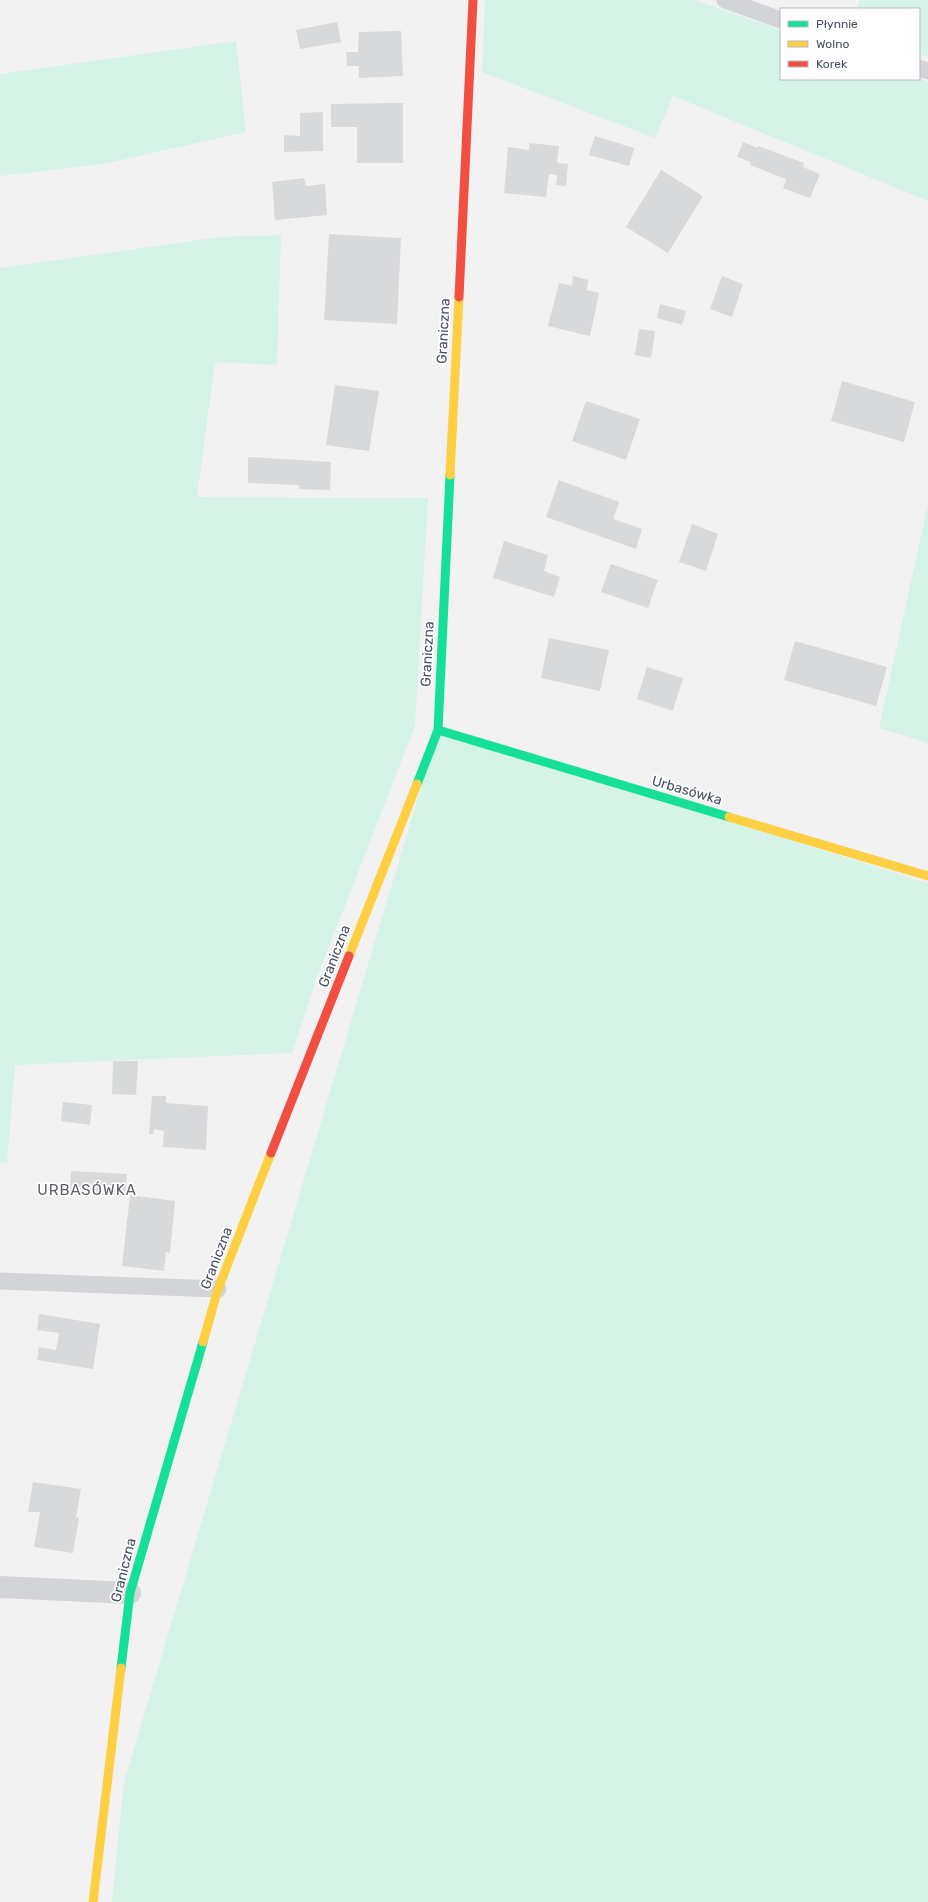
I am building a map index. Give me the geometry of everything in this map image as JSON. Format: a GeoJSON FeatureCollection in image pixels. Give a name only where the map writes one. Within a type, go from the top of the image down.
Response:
{"type":"FeatureCollection","features":[{"type":"Feature","properties":{"kind":"street","name":"Graniczna"},"geometry":{"type":"LineString","coordinates":[[93,1902],[130,1593],[218,1289],[438,730],[473,0]]}},
{"type":"Feature","properties":{"kind":"street","name":"Urbasówka"},"geometry":{"type":"LineString","coordinates":[[438,730],[928,876]]}},
{"type":"Feature","properties":{"kind":"street"},"geometry":{"type":"LineString","coordinates":[[0,1586],[130,1593]]}},
{"type":"Feature","properties":{"kind":"lane"},"geometry":{"type":"LineString","coordinates":[[724,0],[780,20]]}},
{"type":"Feature","properties":{"kind":"lane"},"geometry":{"type":"LineString","coordinates":[[0,1281],[218,1289]]}},
{"type":"Feature","properties":{"kind":"green space"},"geometry":{"type":"Polygon","coordinates":[[[485,0],[694,0],[780,30],[780,80],[920,80],[920,78],[928,82],[928,201],[673,96],[655,138],[482,72],[485,0]]]}},
{"type":"Feature","properties":{"kind":"green space"},"geometry":{"type":"Polygon","coordinates":[[[859,0],[928,0],[928,57],[920,54],[920,8],[857,8],[859,0]]]}},
{"type":"Feature","properties":{"kind":"green space"},"geometry":{"type":"Polygon","coordinates":[[[236,41],[246,132],[103,164],[0,176],[0,74],[236,41]]]}},
{"type":"Feature","properties":{"kind":"green space"},"geometry":{"type":"Polygon","coordinates":[[[281,235],[277,365],[215,362],[197,497],[428,498],[415,726],[316,980],[292,1053],[15,1065],[7,1163],[0,1163],[0,268],[220,237],[281,235]]]}},
{"type":"Feature","properties":{"kind":"green space"},"geometry":{"type":"Polygon","coordinates":[[[928,504],[928,743],[879,728],[928,504]]]}},
{"type":"Feature","properties":{"kind":"green space"},"geometry":{"type":"Polygon","coordinates":[[[438,730],[928,883],[928,1902],[112,1902],[124,1782],[438,730]]]}},
{"type":"Feature","properties":{"kind":"building"},"geometry":{"type":"Polygon","coordinates":[[[337,22],[341,42],[300,49],[296,30],[337,22]]]}},
{"type":"Feature","properties":{"kind":"building"},"geometry":{"type":"Polygon","coordinates":[[[401,31],[403,76],[359,78],[359,66],[347,66],[346,52],[358,52],[359,32],[401,31]]]}},
{"type":"Feature","properties":{"kind":"building"},"geometry":{"type":"Polygon","coordinates":[[[403,103],[403,163],[357,163],[357,127],[331,127],[331,104],[403,103]]]}},
{"type":"Feature","properties":{"kind":"building"},"geometry":{"type":"Polygon","coordinates":[[[323,112],[323,151],[284,152],[284,135],[300,136],[300,113],[323,112]]]}},
{"type":"Feature","properties":{"kind":"building"},"geometry":{"type":"Polygon","coordinates":[[[595,136],[634,148],[629,166],[589,155],[595,136]]]}},
{"type":"Feature","properties":{"kind":"building"},"geometry":{"type":"Polygon","coordinates":[[[743,142],[804,163],[803,167],[820,174],[810,198],[783,188],[786,179],[750,165],[751,162],[737,157],[743,142]]]}},
{"type":"Feature","properties":{"kind":"building"},"geometry":{"type":"Polygon","coordinates":[[[529,143],[559,146],[557,163],[568,164],[566,186],[556,185],[557,175],[549,174],[546,197],[504,193],[508,147],[529,150],[529,143]]]}},
{"type":"Feature","properties":{"kind":"building"},"geometry":{"type":"Polygon","coordinates":[[[661,170],[703,196],[668,253],[626,227],[661,170]]]}},
{"type":"Feature","properties":{"kind":"building"},"geometry":{"type":"Polygon","coordinates":[[[304,178],[306,186],[325,184],[327,215],[275,220],[272,182],[304,178]]]}},
{"type":"Feature","properties":{"kind":"building"},"geometry":{"type":"Polygon","coordinates":[[[329,234],[401,238],[397,324],[324,320],[329,234]]]}},
{"type":"Feature","properties":{"kind":"building"},"geometry":{"type":"Polygon","coordinates":[[[573,276],[588,280],[587,290],[599,293],[590,336],[548,326],[559,283],[572,286],[573,276]]]}},
{"type":"Feature","properties":{"kind":"building"},"geometry":{"type":"Polygon","coordinates":[[[722,276],[743,284],[732,317],[710,309],[722,276]]]}},
{"type":"Feature","properties":{"kind":"building"},"geometry":{"type":"Polygon","coordinates":[[[660,304],[686,311],[682,325],[657,318],[660,304]]]}},
{"type":"Feature","properties":{"kind":"building"},"geometry":{"type":"Polygon","coordinates":[[[639,329],[655,331],[651,358],[635,355],[639,329]]]}},
{"type":"Feature","properties":{"kind":"building"},"geometry":{"type":"Polygon","coordinates":[[[842,381],[915,402],[904,442],[831,421],[842,381]]]}},
{"type":"Feature","properties":{"kind":"building"},"geometry":{"type":"Polygon","coordinates":[[[335,385],[379,391],[369,451],[326,445],[335,385]]]}},
{"type":"Feature","properties":{"kind":"building"},"geometry":{"type":"Polygon","coordinates":[[[586,401],[640,419],[626,460],[572,441],[586,401]]]}},
{"type":"Feature","properties":{"kind":"building"},"geometry":{"type":"Polygon","coordinates":[[[248,457],[331,462],[330,490],[299,489],[299,485],[248,483],[248,457]]]}},
{"type":"Feature","properties":{"kind":"building"},"geometry":{"type":"Polygon","coordinates":[[[559,480],[619,502],[613,519],[642,529],[636,549],[546,517],[559,480]]]}},
{"type":"Feature","properties":{"kind":"building"},"geometry":{"type":"Polygon","coordinates":[[[692,524],[718,534],[706,571],[679,562],[692,524]]]}},
{"type":"Feature","properties":{"kind":"building"},"geometry":{"type":"Polygon","coordinates":[[[504,541],[548,555],[544,571],[560,577],[554,597],[493,578],[504,541]]]}},
{"type":"Feature","properties":{"kind":"building"},"geometry":{"type":"Polygon","coordinates":[[[611,564],[658,580],[648,608],[601,592],[611,564]]]}},
{"type":"Feature","properties":{"kind":"building"},"geometry":{"type":"Polygon","coordinates":[[[549,638],[609,650],[600,691],[541,678],[549,638]]]}},
{"type":"Feature","properties":{"kind":"building"},"geometry":{"type":"Polygon","coordinates":[[[795,641],[887,667],[876,706],[784,680],[795,641]]]}},
{"type":"Feature","properties":{"kind":"building"},"geometry":{"type":"Polygon","coordinates":[[[647,667],[683,678],[673,711],[637,699],[647,667]]]}},
{"type":"Feature","properties":{"kind":"building"},"geometry":{"type":"Polygon","coordinates":[[[113,1061],[138,1061],[136,1095],[112,1094],[113,1061]]]}},
{"type":"Feature","properties":{"kind":"building"},"geometry":{"type":"Polygon","coordinates":[[[152,1096],[166,1096],[166,1103],[208,1106],[206,1150],[163,1147],[164,1131],[154,1129],[153,1134],[149,1134],[152,1096]]]}},
{"type":"Feature","properties":{"kind":"building"},"geometry":{"type":"Polygon","coordinates":[[[63,1102],[92,1105],[90,1125],[61,1121],[63,1102]]]}},
{"type":"Feature","properties":{"kind":"building"},"geometry":{"type":"Polygon","coordinates":[[[71,1171],[127,1174],[125,1196],[70,1193],[71,1171]]]}},
{"type":"Feature","properties":{"kind":"building"},"geometry":{"type":"Polygon","coordinates":[[[130,1195],[175,1201],[170,1253],[166,1252],[164,1271],[122,1266],[130,1195]]]}},
{"type":"Feature","properties":{"kind":"building"},"geometry":{"type":"Polygon","coordinates":[[[39,1314],[100,1324],[93,1369],[37,1360],[39,1347],[56,1350],[59,1333],[37,1330],[39,1314]]]}},
{"type":"Feature","properties":{"kind":"building"},"geometry":{"type":"Polygon","coordinates":[[[33,1482],[81,1489],[76,1517],[79,1518],[73,1553],[34,1547],[40,1512],[28,1512],[33,1482]]]}},
{"type":"Feature","properties":{"kind":"traffic: fast"},"geometry":{"type":"LineString","coordinates":[[417,784],[438,730],[450,475]]}},
{"type":"Feature","properties":{"kind":"traffic: fast"},"geometry":{"type":"LineString","coordinates":[[438,730],[729,817]]}},
{"type":"Feature","properties":{"kind":"traffic: fast"},"geometry":{"type":"LineString","coordinates":[[121,1668],[130,1593],[203,1342]]}},
{"type":"Feature","properties":{"kind":"traffic: slow"},"geometry":{"type":"LineString","coordinates":[[450,475],[459,297]]}},
{"type":"Feature","properties":{"kind":"traffic: slow"},"geometry":{"type":"LineString","coordinates":[[349,956],[417,784]]}},
{"type":"Feature","properties":{"kind":"traffic: slow"},"geometry":{"type":"LineString","coordinates":[[729,817],[928,876]]}},
{"type":"Feature","properties":{"kind":"traffic: slow"},"geometry":{"type":"LineString","coordinates":[[203,1342],[218,1289],[271,1153]]}},
{"type":"Feature","properties":{"kind":"traffic: slow"},"geometry":{"type":"LineString","coordinates":[[93,1902],[121,1668]]}},
{"type":"Feature","properties":{"kind":"traffic: jam"},"geometry":{"type":"LineString","coordinates":[[459,297],[473,0]]}},
{"type":"Feature","properties":{"kind":"traffic: jam"},"geometry":{"type":"LineString","coordinates":[[271,1153],[349,956]]}},
{"type":"Feature","properties":{"kind":"district","name":"URBASÓWKA"},"geometry":{"type":"Point","coordinates":[87,1190]}}]}
